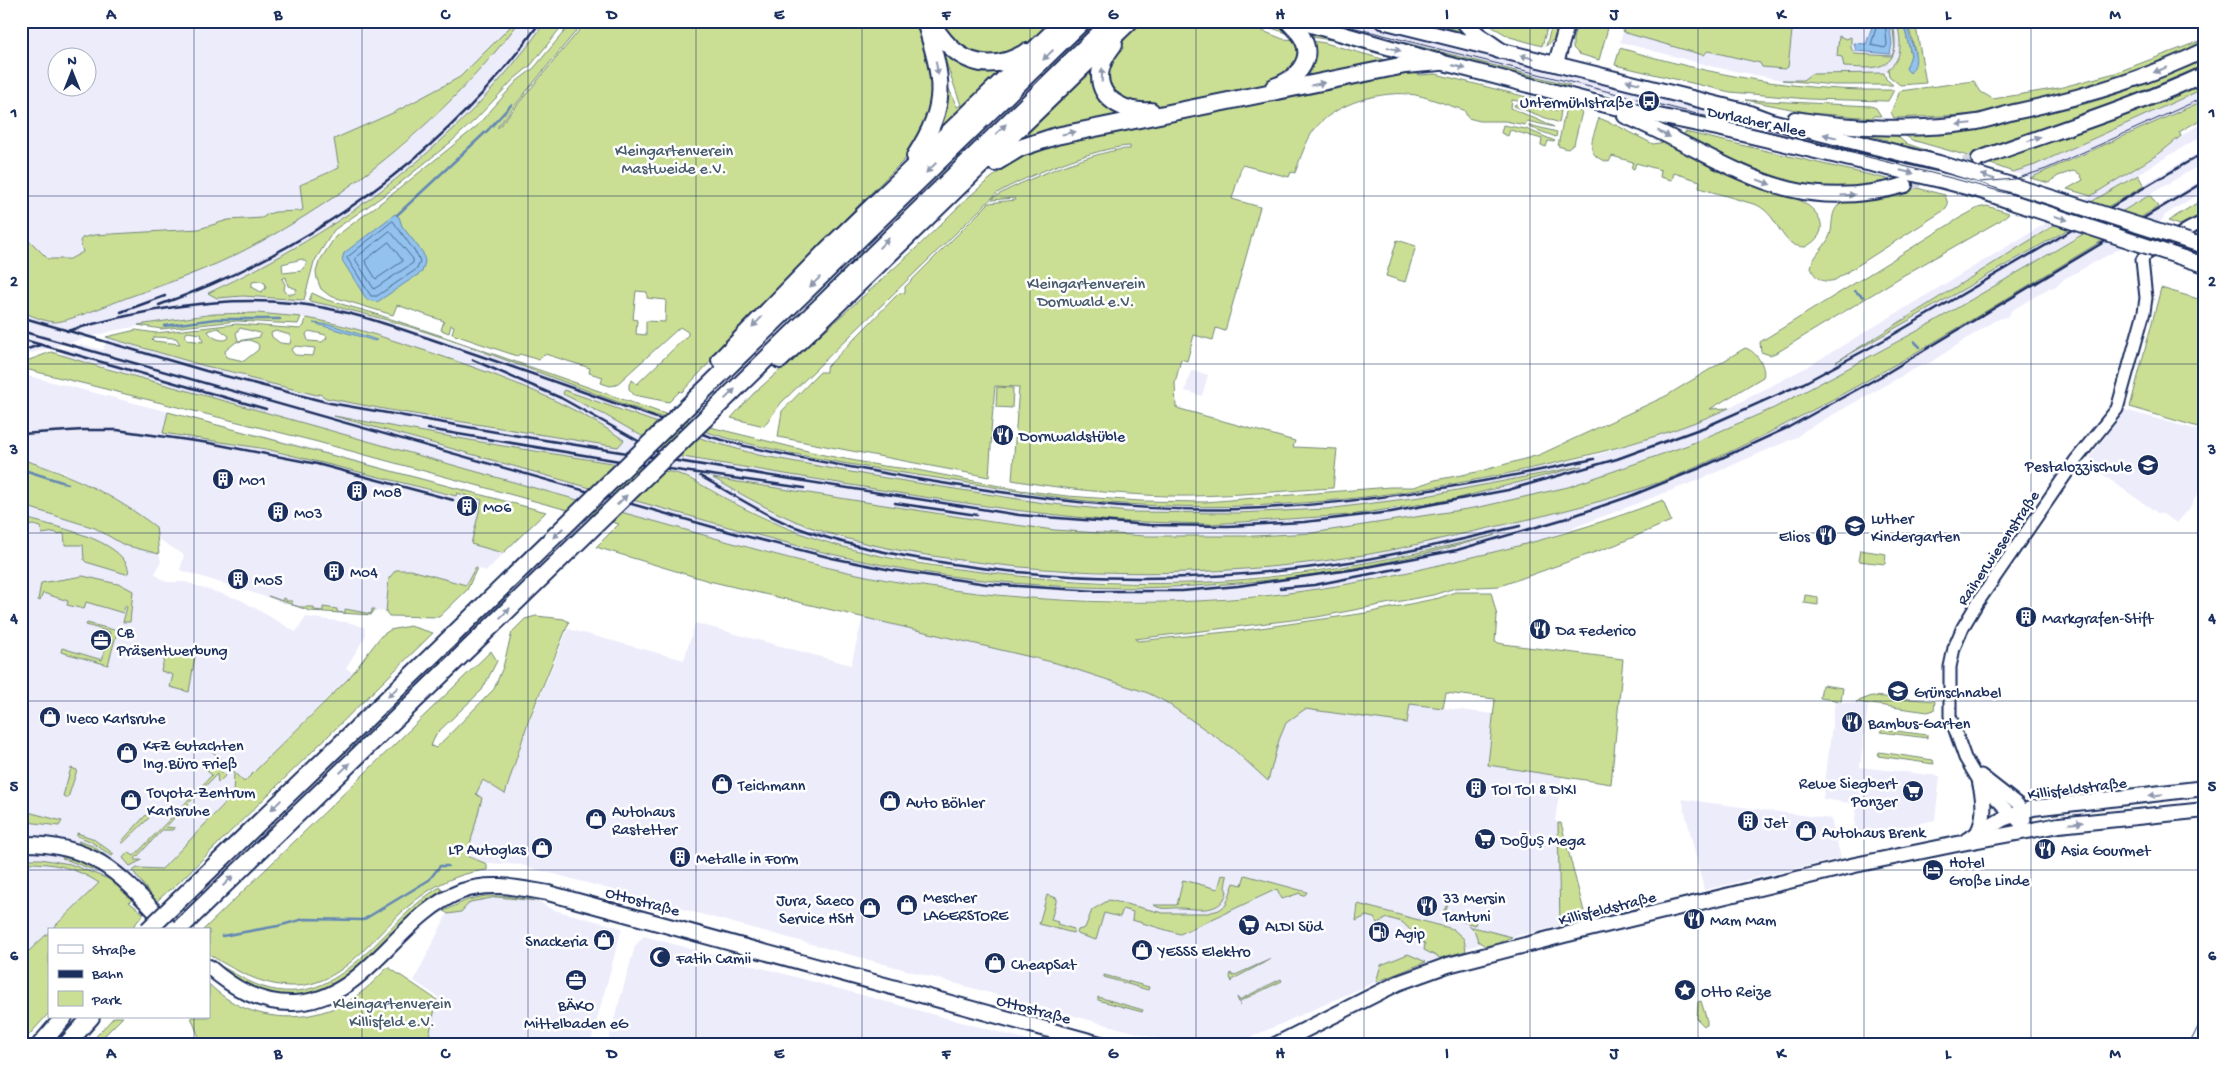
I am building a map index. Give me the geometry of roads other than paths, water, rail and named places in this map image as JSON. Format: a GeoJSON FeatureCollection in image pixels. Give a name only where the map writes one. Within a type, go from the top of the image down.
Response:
{"type":"FeatureCollection","features":[{"type":"Feature","properties":{"kind":"highway"},"geometry":{"type":"LineString","coordinates":[[898,183],[925,142],[938,113],[940,93],[938,72],[925,21]]}},
{"type":"Feature","properties":{"kind":"highway"},"geometry":{"type":"LineString","coordinates":[[931,21],[948,46],[967,59],[980,63],[994,64],[1014,59],[1045,40]]}},
{"type":"Feature","properties":{"kind":"highway"},"geometry":{"type":"LineString","coordinates":[[150,928],[643,450],[828,249],[1064,21]]}},
{"type":"Feature","properties":{"kind":"highway"},"geometry":{"type":"LineString","coordinates":[[688,399],[1083,21]]}},
{"type":"Feature","properties":{"kind":"highway"},"geometry":{"type":"LineString","coordinates":[[1122,22],[1104,61],[1100,76],[1101,83],[1109,98],[1116,103],[1130,110],[1146,112],[1270,88],[1291,80],[1304,63],[1306,46],[1298,32],[1288,21]]}},
{"type":"Feature","properties":{"kind":"highway"},"geometry":{"type":"LineString","coordinates":[[1464,21],[1476,34],[1499,50]]}},
{"type":"Feature","properties":{"kind":"highway"},"geometry":{"type":"LineString","coordinates":[[745,380],[776,363],[951,196],[1122,22]]}},
{"type":"Feature","properties":{"kind":"highway"},"geometry":{"type":"LineString","coordinates":[[180,928],[745,380],[1122,22]]}},
{"type":"Feature","properties":{"kind":"highway"},"geometry":{"type":"LineString","coordinates":[[951,196],[1009,154],[1040,140],[1405,65],[1440,62]]}},
{"type":"Feature","properties":{"kind":"highway"},"geometry":{"type":"LineString","coordinates":[[40,1045],[63,1018]]}},
{"type":"Feature","properties":{"kind":"highway"},"geometry":{"type":"LineString","coordinates":[[66,1045],[90,1018]]}},
{"type":"Feature","properties":{"kind":"main road","name":"Durlacher Allee"},"geometry":{"type":"LineString","coordinates":[[1297,21],[1440,62],[1605,105],[1722,129],[1982,191],[2205,265]]}},
{"type":"Feature","properties":{"kind":"main road","name":"Durlacher Allee"},"geometry":{"type":"LineString","coordinates":[[1382,21],[1744,111],[1771,121],[1947,166],[2205,246]]}},
{"type":"Feature","properties":{"kind":"main road"},"geometry":{"type":"LineString","coordinates":[[1556,63],[1568,21]]}},
{"type":"Feature","properties":{"kind":"main road"},"geometry":{"type":"LineString","coordinates":[[1744,111],[1809,121],[1867,126],[1921,126],[1976,122],[2089,95],[2142,77],[2205,50]]}},
{"type":"Feature","properties":{"kind":"main road"},"geometry":{"type":"LineString","coordinates":[[1979,159],[2072,125],[2108,115],[2205,74]]}},
{"type":"Feature","properties":{"kind":"main road"},"geometry":{"type":"LineString","coordinates":[[1605,105],[1749,176],[1786,189],[1815,195],[1845,196],[1871,193],[1905,185]]}},
{"type":"Feature","properties":{"kind":"main road"},"geometry":{"type":"LineString","coordinates":[[1978,832],[1982,824],[1984,805],[1980,784]]}},
{"type":"Feature","properties":{"kind":"main road","name":"Killisfeldstraße"},"geometry":{"type":"LineString","coordinates":[[1962,843],[1978,832],[2017,813],[2044,806],[2205,788]]}},
{"type":"Feature","properties":{"kind":"main road","name":"Killisfeldstraße"},"geometry":{"type":"LineString","coordinates":[[1275,1045],[1383,990],[1448,965],[1635,917],[1854,865],[1962,843],[2059,825],[2205,810]]}},
{"type":"Feature","properties":{"kind":"main road"},"geometry":{"type":"LineString","coordinates":[[21,844],[60,846],[96,860],[122,878],[170,928]]}},
{"type":"Feature","properties":{"kind":"main road","name":"Ottostraße"},"geometry":{"type":"LineString","coordinates":[[210,968],[235,987],[260,998],[288,1003],[316,999],[344,987],[384,953],[419,918],[445,899],[480,887],[502,885],[548,893],[1104,1045]]}},
{"type":"Feature","properties":{"kind":"street","name":"Raiherwiesenstraße"},"geometry":{"type":"LineString","coordinates":[[2028,831],[2017,813],[1980,784],[1965,758],[1955,733],[1949,704],[1950,667],[1954,648],[1963,627],[2009,556],[2075,461],[2117,409],[2144,312],[2146,298],[2142,260],[2145,255],[2205,221]]}},
{"type":"Feature","properties":{"kind":"street","name":"Raiherwiesenstraße"},"geometry":{"type":"LineString","coordinates":[[1965,758],[1984,778],[2018,804],[2017,813]]}},
{"type":"Feature","properties":{"kind":"water"},"geometry":{"type":"Polygon","coordinates":[[[1874,21],[1889,21],[1892,44],[1890,54],[1856,51],[1854,43],[1866,44],[1874,21]]]}},
{"type":"Feature","properties":{"kind":"water"},"geometry":{"type":"Polygon","coordinates":[[[1903,21],[1907,21],[1916,59],[1914,68],[1910,73],[1906,69],[1911,55],[1903,21]]]}},
{"type":"Feature","properties":{"kind":"water"},"geometry":{"type":"Polygon","coordinates":[[[395,214],[423,253],[425,262],[422,272],[377,302],[367,300],[342,260],[344,253],[395,214]]]}},
{"type":"Feature","properties":{"kind":"water"},"geometry":{"type":"Polygon","coordinates":[[[313,323],[332,325],[377,340],[375,341],[313,323]]]}},
{"type":"Feature","properties":{"kind":"waterway"},"geometry":{"type":"LineString","coordinates":[[397,215],[488,130],[511,105]]}},
{"type":"Feature","properties":{"kind":"waterway"},"geometry":{"type":"LineString","coordinates":[[1855,291],[1863,297]]}},
{"type":"Feature","properties":{"kind":"waterway"},"geometry":{"type":"LineString","coordinates":[[164,326],[216,319],[280,319]]}},
{"type":"Feature","properties":{"kind":"waterway"},"geometry":{"type":"LineString","coordinates":[[1914,341],[1920,347]]}},
{"type":"Feature","properties":{"kind":"waterway"},"geometry":{"type":"LineString","coordinates":[[21,469],[68,484]]}},
{"type":"Feature","properties":{"kind":"waterway"},"geometry":{"type":"LineString","coordinates":[[222,936],[278,926],[304,919],[363,920],[429,880],[440,866],[448,866]]}},
{"type":"Feature","properties":{"kind":"tunnel"},"geometry":{"type":"LineString","coordinates":[[1905,185],[1979,159]]}},
{"type":"Feature","properties":{"kind":"tram line"},"geometry":{"type":"LineString","coordinates":[[1328,21],[1955,179],[2024,198],[2205,257]]}},
{"type":"Feature","properties":{"kind":"tram line"},"geometry":{"type":"LineString","coordinates":[[1980,182],[2015,179],[2046,169],[2205,97]]}},
{"type":"Feature","properties":{"kind":"tram line"},"geometry":{"type":"LineString","coordinates":[[2189,1045],[2205,1013]]}},
{"type":"Feature","properties":{"kind":"railway"},"geometry":{"type":"LineString","coordinates":[[159,305],[215,283],[269,257],[321,226],[371,192],[419,154],[463,113],[504,69],[541,21]]}},
{"type":"Feature","properties":{"kind":"railway"},"geometry":{"type":"LineString","coordinates":[[21,317],[206,371],[330,403],[513,435],[1019,515],[1149,525],[1228,526],[1304,522],[1391,512],[1508,490],[1617,459],[1705,427],[1804,383],[1884,340],[2205,152]]}},
{"type":"Feature","properties":{"kind":"railway"},"geometry":{"type":"LineString","coordinates":[[21,331],[741,535],[832,558],[891,570],[987,584],[1096,591],[1182,591],[1238,586],[1357,569],[1457,550],[1564,519],[1628,497],[1700,468],[1789,427],[1885,374],[2205,181]]}},
{"type":"Feature","properties":{"kind":"railway"},"geometry":{"type":"LineString","coordinates":[[121,312],[165,296]]}},
{"type":"Feature","properties":{"kind":"railway"},"geometry":{"type":"LineString","coordinates":[[67,331],[149,311],[206,303],[263,301],[332,309],[392,326],[711,437],[745,446],[923,480],[1041,498],[1121,506],[1200,510],[1285,507],[1330,503],[1462,485],[1594,459]]}},
{"type":"Feature","properties":{"kind":"railway"},"geometry":{"type":"LineString","coordinates":[[21,339],[266,409]]}},
{"type":"Feature","properties":{"kind":"railway"},"geometry":{"type":"LineString","coordinates":[[21,351],[40,345]]}},
{"type":"Feature","properties":{"kind":"railway"},"geometry":{"type":"LineString","coordinates":[[473,360],[561,398],[667,457]]}},
{"type":"Feature","properties":{"kind":"railway"},"geometry":{"type":"LineString","coordinates":[[428,429],[655,467],[804,488]]}},
{"type":"Feature","properties":{"kind":"railway"},"geometry":{"type":"LineString","coordinates":[[21,434],[117,430],[209,443],[317,464],[453,500]]}},
{"type":"Feature","properties":{"kind":"railway"},"geometry":{"type":"LineString","coordinates":[[700,476],[788,524],[848,544],[980,568],[1086,577],[1192,577],[1298,569],[1350,562],[1435,546],[1520,526]]}},
{"type":"Feature","properties":{"kind":"railway"},"geometry":{"type":"LineString","coordinates":[[895,503],[977,515]]}},
{"type":"Feature","properties":{"kind":"railway"},"geometry":{"type":"LineString","coordinates":[[1280,588],[1314,585],[1401,568]]}},
{"type":"Feature","properties":{"kind":"place","name":"Untermühlstraße"},"geometry":{"type":"Point","coordinates":[1649,101]}},
{"type":"Feature","properties":{"kind":"place","name":"Dornwaldstüble"},"geometry":{"type":"Point","coordinates":[1003,435]}},
{"type":"Feature","properties":{"kind":"place","name":"Pestalozzischule"},"geometry":{"type":"Point","coordinates":[2148,465]}},
{"type":"Feature","properties":{"kind":"place","name":"M01"},"geometry":{"type":"Point","coordinates":[223,479]}},
{"type":"Feature","properties":{"kind":"place","name":"M08"},"geometry":{"type":"Point","coordinates":[357,491]}},
{"type":"Feature","properties":{"kind":"place","name":"M06"},"geometry":{"type":"Point","coordinates":[467,506]}},
{"type":"Feature","properties":{"kind":"place","name":"M03"},"geometry":{"type":"Point","coordinates":[278,512]}},
{"type":"Feature","properties":{"kind":"place","name":"Luther Kindergarten"},"geometry":{"type":"Point","coordinates":[1855,526]}},
{"type":"Feature","properties":{"kind":"place","name":"Elios"},"geometry":{"type":"Point","coordinates":[1826,535]}},
{"type":"Feature","properties":{"kind":"place","name":"M04"},"geometry":{"type":"Point","coordinates":[334,571]}},
{"type":"Feature","properties":{"kind":"place","name":"M05"},"geometry":{"type":"Point","coordinates":[238,579]}},
{"type":"Feature","properties":{"kind":"place","name":"Markgrafen-Stift"},"geometry":{"type":"Point","coordinates":[2026,617]}},
{"type":"Feature","properties":{"kind":"place","name":"Da Federico"},"geometry":{"type":"Point","coordinates":[1540,629]}},
{"type":"Feature","properties":{"kind":"place","name":"CB Präsentwerbung"},"geometry":{"type":"Point","coordinates":[101,640]}},
{"type":"Feature","properties":{"kind":"place","name":"Grünschnabel"},"geometry":{"type":"Point","coordinates":[1898,691]}},
{"type":"Feature","properties":{"kind":"place","name":"Iveco Karlsruhe"},"geometry":{"type":"Point","coordinates":[50,717]}},
{"type":"Feature","properties":{"kind":"place","name":"Bambus-Garten"},"geometry":{"type":"Point","coordinates":[1852,722]}},
{"type":"Feature","properties":{"kind":"place","name":"KFZ Gutachten Ing.Büro Frieß"},"geometry":{"type":"Point","coordinates":[127,753]}},
{"type":"Feature","properties":{"kind":"place","name":"Teichmann"},"geometry":{"type":"Point","coordinates":[722,784]}},
{"type":"Feature","properties":{"kind":"place","name":"TOI TOI & DIXI"},"geometry":{"type":"Point","coordinates":[1476,788]}},
{"type":"Feature","properties":{"kind":"place","name":"Rewe Siegbert Ponzer"},"geometry":{"type":"Point","coordinates":[1913,791]}},
{"type":"Feature","properties":{"kind":"place","name":"Toyota-Zentrum Karlsruhe"},"geometry":{"type":"Point","coordinates":[131,800]}},
{"type":"Feature","properties":{"kind":"place","name":"Auto Böhler"},"geometry":{"type":"Point","coordinates":[890,801]}},
{"type":"Feature","properties":{"kind":"place","name":"Autohaus Rastetter"},"geometry":{"type":"Point","coordinates":[596,819]}},
{"type":"Feature","properties":{"kind":"place","name":"Jet"},"geometry":{"type":"Point","coordinates":[1748,821]}},
{"type":"Feature","properties":{"kind":"place","name":"Autohaus Brenk"},"geometry":{"type":"Point","coordinates":[1806,831]}},
{"type":"Feature","properties":{"kind":"place","name":"Doğuş Mega"},"geometry":{"type":"Point","coordinates":[1485,839]}},
{"type":"Feature","properties":{"kind":"place","name":"LP Autoglas"},"geometry":{"type":"Point","coordinates":[542,848]}},
{"type":"Feature","properties":{"kind":"place","name":"Asia Gourmet"},"geometry":{"type":"Point","coordinates":[2045,849]}},
{"type":"Feature","properties":{"kind":"place","name":"Metalle in Form"},"geometry":{"type":"Point","coordinates":[680,857]}},
{"type":"Feature","properties":{"kind":"place","name":"Hotel Große Linde"},"geometry":{"type":"Point","coordinates":[1933,870]}},
{"type":"Feature","properties":{"kind":"place","name":"Mescher LAGERSTORE"},"geometry":{"type":"Point","coordinates":[907,905]}},
{"type":"Feature","properties":{"kind":"place","name":"33 Mersin Tantuni"},"geometry":{"type":"Point","coordinates":[1427,906]}},
{"type":"Feature","properties":{"kind":"place","name":"Jura, Saeco Service HSH"},"geometry":{"type":"Point","coordinates":[870,908]}},
{"type":"Feature","properties":{"kind":"place","name":"Mam Mam"},"geometry":{"type":"Point","coordinates":[1694,919]}},
{"type":"Feature","properties":{"kind":"place","name":"ALDI Süd"},"geometry":{"type":"Point","coordinates":[1249,925]}},
{"type":"Feature","properties":{"kind":"place","name":"Agip"},"geometry":{"type":"Point","coordinates":[1379,932]}},
{"type":"Feature","properties":{"kind":"place","name":"Snackeria"},"geometry":{"type":"Point","coordinates":[604,940]}},
{"type":"Feature","properties":{"kind":"place","name":"YESSS Elektro"},"geometry":{"type":"Point","coordinates":[1142,950]}},
{"type":"Feature","properties":{"kind":"place","name":"Fatih Camii"},"geometry":{"type":"Point","coordinates":[660,957]}},
{"type":"Feature","properties":{"kind":"place","name":"CheapSat"},"geometry":{"type":"Point","coordinates":[995,963]}},
{"type":"Feature","properties":{"kind":"place","name":"BÄKO Mittelbaden eG"},"geometry":{"type":"Point","coordinates":[576,980]}},
{"type":"Feature","properties":{"kind":"place","name":"Otto Reize"},"geometry":{"type":"Point","coordinates":[1685,990]}},
{"type":"Feature","properties":{"kind":"park label","name":"Kleingartenverein Mastweide e.V."},"geometry":{"type":"Point","coordinates":[674,158]}},
{"type":"Feature","properties":{"kind":"park label","name":"Kleingartenverein Dornwald e.V."},"geometry":{"type":"Point","coordinates":[1086,291]}},
{"type":"Feature","properties":{"kind":"park label","name":"Kleingartenverein Killisfeld e.V."},"geometry":{"type":"Point","coordinates":[392,1011]}}]}
